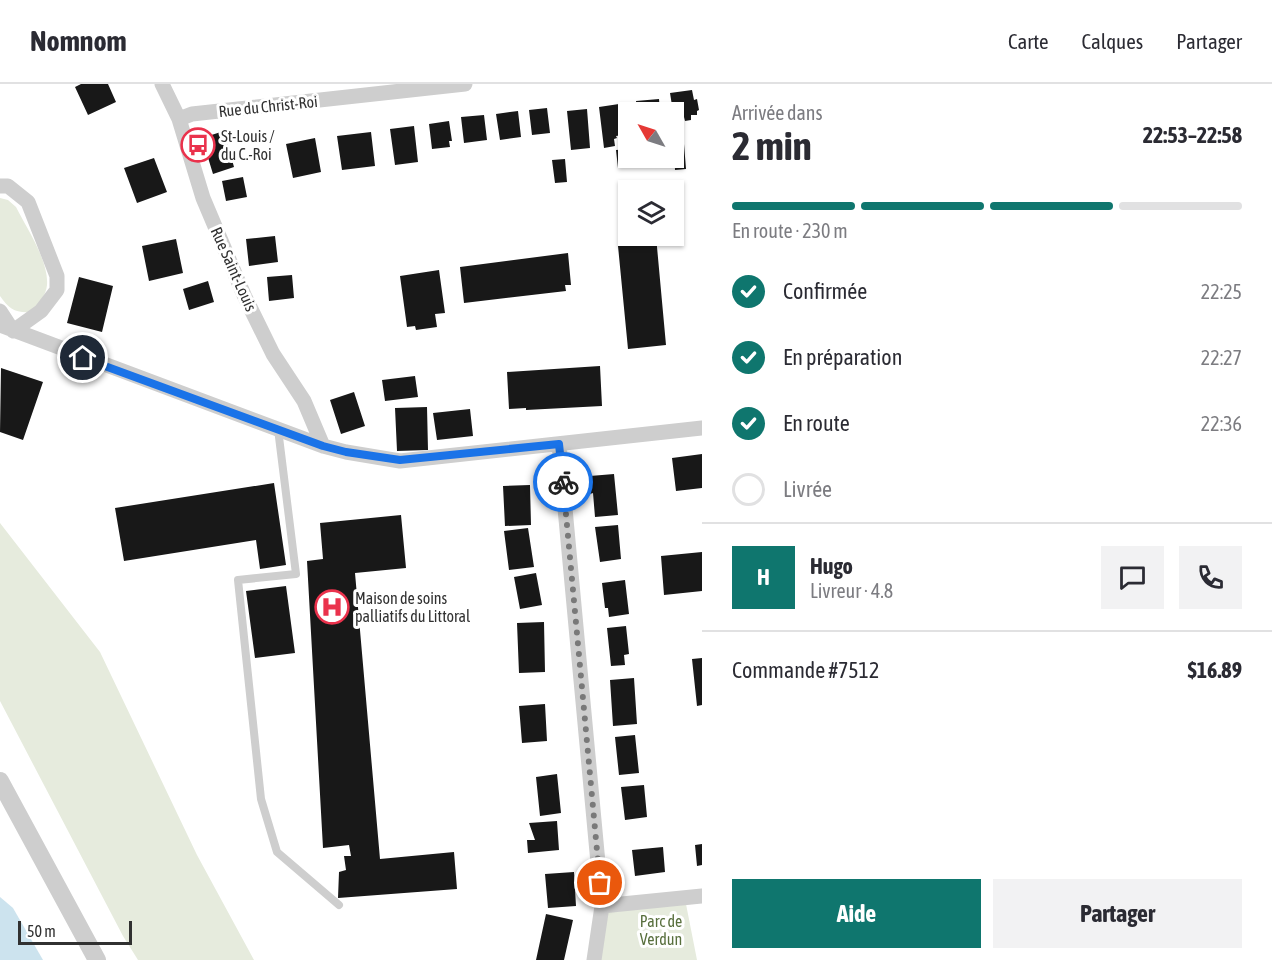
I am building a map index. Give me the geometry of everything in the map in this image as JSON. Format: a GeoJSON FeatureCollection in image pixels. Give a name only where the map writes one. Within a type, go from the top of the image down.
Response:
{"type":"FeatureCollection","features":[{"type":"Feature","properties":{"kind":"street","name":"Rue Saint-Louis"},"geometry":{"type":"LineString","coordinates":[[162,84],[179,119],[203,198],[244,294],[273,354],[304,401],[323,446]]}},
{"type":"Feature","properties":{"kind":"street","name":"Rue du Christ-Roi"},"geometry":{"type":"LineString","coordinates":[[179,119],[192,114],[465,84]]}},
{"type":"Feature","properties":{"kind":"street"},"geometry":{"type":"LineString","coordinates":[[0,186],[8,186],[28,202],[57,276],[57,290],[41,311],[7,328]]}},
{"type":"Feature","properties":{"kind":"street"},"geometry":{"type":"LineString","coordinates":[[0,311],[7,328],[323,446],[346,452],[400,460],[702,428]]}},
{"type":"Feature","properties":{"kind":"street"},"geometry":{"type":"LineString","coordinates":[[559,444],[602,906],[594,960]]}},
{"type":"Feature","properties":{"kind":"street"},"geometry":{"type":"LineString","coordinates":[[0,782],[97,960]]}},
{"type":"Feature","properties":{"kind":"street"},"geometry":{"type":"LineString","coordinates":[[602,906],[702,896]]}},
{"type":"Feature","properties":{"kind":"lane"},"geometry":{"type":"LineString","coordinates":[[278,429],[296,574],[238,580],[261,799],[277,852],[339,905]]}},
{"type":"Feature","properties":{"kind":"green space"},"geometry":{"type":"Polygon","coordinates":[[[0,198],[8,200],[16,207],[41,255],[47,276],[45,293],[31,312],[13,309],[0,296],[0,198]]]}},
{"type":"Feature","properties":{"kind":"green space"},"geometry":{"type":"Polygon","coordinates":[[[0,523],[100,652],[197,855],[254,960],[138,960],[123,936],[0,701],[0,523]]]}},
{"type":"Feature","properties":{"kind":"green space","name":"Parc de Verdun"},"geometry":{"type":"Polygon","coordinates":[[[685,899],[697,960],[594,960],[602,906],[685,899]]]}},
{"type":"Feature","properties":{"kind":"water"},"geometry":{"type":"Polygon","coordinates":[[[0,897],[13,908],[43,960],[0,960],[0,897]]]}},
{"type":"Feature","properties":{"kind":"building"},"geometry":{"type":"Polygon","coordinates":[[[81,84],[108,84],[116,102],[88,115],[75,87],[81,84]]]}},
{"type":"Feature","properties":{"kind":"building"},"geometry":{"type":"Polygon","coordinates":[[[692,90],[694,100],[697,99],[699,110],[697,115],[691,115],[691,120],[685,121],[684,102],[671,102],[670,93],[692,90]]]}},
{"type":"Feature","properties":{"kind":"building"},"geometry":{"type":"Polygon","coordinates":[[[659,99],[659,102],[636,102],[659,99]]]}},
{"type":"Feature","properties":{"kind":"building"},"geometry":{"type":"Polygon","coordinates":[[[618,104],[618,136],[614,139],[615,146],[604,148],[599,107],[618,104]]]}},
{"type":"Feature","properties":{"kind":"building"},"geometry":{"type":"Polygon","coordinates":[[[547,108],[550,133],[532,135],[529,110],[547,108]]]}},
{"type":"Feature","properties":{"kind":"building"},"geometry":{"type":"Polygon","coordinates":[[[587,109],[590,148],[571,150],[567,111],[587,109]]]}},
{"type":"Feature","properties":{"kind":"building"},"geometry":{"type":"Polygon","coordinates":[[[518,111],[521,137],[500,140],[496,114],[518,111]]]}},
{"type":"Feature","properties":{"kind":"building"},"geometry":{"type":"Polygon","coordinates":[[[484,115],[487,140],[464,143],[461,117],[484,115]]]}},
{"type":"Feature","properties":{"kind":"building"},"geometry":{"type":"Polygon","coordinates":[[[449,121],[452,141],[449,141],[450,147],[432,149],[429,124],[449,121]]]}},
{"type":"Feature","properties":{"kind":"building"},"geometry":{"type":"Polygon","coordinates":[[[414,126],[418,162],[395,165],[390,129],[414,126]]]}},
{"type":"Feature","properties":{"kind":"building"},"geometry":{"type":"Polygon","coordinates":[[[224,131],[234,167],[213,174],[202,138],[224,131]]]}},
{"type":"Feature","properties":{"kind":"building"},"geometry":{"type":"Polygon","coordinates":[[[371,132],[375,166],[342,170],[337,136],[371,132]]]}},
{"type":"Feature","properties":{"kind":"building"},"geometry":{"type":"Polygon","coordinates":[[[315,138],[321,172],[293,178],[286,144],[315,138]]]}},
{"type":"Feature","properties":{"kind":"building"},"geometry":{"type":"Polygon","coordinates":[[[684,144],[686,169],[675,170],[675,168],[684,168],[684,144]]]}},
{"type":"Feature","properties":{"kind":"building"},"geometry":{"type":"Polygon","coordinates":[[[154,158],[167,192],[137,203],[124,168],[154,158]]]}},
{"type":"Feature","properties":{"kind":"building"},"geometry":{"type":"Polygon","coordinates":[[[565,159],[567,182],[555,183],[552,160],[565,159]]]}},
{"type":"Feature","properties":{"kind":"building"},"geometry":{"type":"Polygon","coordinates":[[[243,177],[247,197],[226,201],[222,181],[243,177]]]}},
{"type":"Feature","properties":{"kind":"building"},"geometry":{"type":"Polygon","coordinates":[[[275,236],[278,262],[249,266],[246,239],[275,236]]]}},
{"type":"Feature","properties":{"kind":"building"},"geometry":{"type":"Polygon","coordinates":[[[176,239],[183,273],[149,281],[142,246],[176,239]]]}},
{"type":"Feature","properties":{"kind":"building"},"geometry":{"type":"Polygon","coordinates":[[[618,246],[657,246],[666,345],[628,349],[618,246]]]}},
{"type":"Feature","properties":{"kind":"building"},"geometry":{"type":"Polygon","coordinates":[[[568,253],[571,285],[565,285],[566,291],[464,303],[460,267],[568,253]]]}},
{"type":"Feature","properties":{"kind":"building"},"geometry":{"type":"Polygon","coordinates":[[[439,270],[445,313],[435,314],[437,327],[416,330],[415,326],[407,327],[400,276],[439,270]]]}},
{"type":"Feature","properties":{"kind":"building"},"geometry":{"type":"Polygon","coordinates":[[[292,275],[294,298],[269,301],[267,277],[292,275]]]}},
{"type":"Feature","properties":{"kind":"building"},"geometry":{"type":"Polygon","coordinates":[[[79,277],[113,286],[102,332],[67,323],[79,277]]]}},
{"type":"Feature","properties":{"kind":"building"},"geometry":{"type":"Polygon","coordinates":[[[208,281],[214,302],[189,310],[183,289],[208,281]]]}},
{"type":"Feature","properties":{"kind":"building"},"geometry":{"type":"Polygon","coordinates":[[[600,366],[602,406],[509,409],[507,372],[600,366]]]}},
{"type":"Feature","properties":{"kind":"building"},"geometry":{"type":"Polygon","coordinates":[[[1,368],[43,382],[23,440],[0,432],[1,368]]]}},
{"type":"Feature","properties":{"kind":"building"},"geometry":{"type":"Polygon","coordinates":[[[415,376],[418,397],[385,401],[382,380],[415,376]]]}},
{"type":"Feature","properties":{"kind":"building"},"geometry":{"type":"Polygon","coordinates":[[[354,392],[365,426],[341,434],[330,400],[354,392]]]}},
{"type":"Feature","properties":{"kind":"building"},"geometry":{"type":"Polygon","coordinates":[[[427,407],[428,450],[397,451],[395,408],[427,407]]]}},
{"type":"Feature","properties":{"kind":"building"},"geometry":{"type":"Polygon","coordinates":[[[470,409],[473,436],[437,440],[433,413],[470,409]]]}},
{"type":"Feature","properties":{"kind":"building"},"geometry":{"type":"Polygon","coordinates":[[[702,454],[702,488],[676,491],[672,458],[702,454]]]}},
{"type":"Feature","properties":{"kind":"building"},"geometry":{"type":"Polygon","coordinates":[[[614,474],[618,515],[595,517],[593,493],[590,494],[590,476],[614,474]]]}},
{"type":"Feature","properties":{"kind":"building"},"geometry":{"type":"Polygon","coordinates":[[[274,483],[286,565],[260,569],[256,540],[124,561],[115,508],[274,483]]]}},
{"type":"Feature","properties":{"kind":"building"},"geometry":{"type":"Polygon","coordinates":[[[530,485],[531,525],[505,526],[503,486],[530,485]]]}},
{"type":"Feature","properties":{"kind":"building"},"geometry":{"type":"Polygon","coordinates":[[[401,515],[406,568],[355,573],[380,859],[454,852],[457,889],[338,898],[339,872],[346,870],[344,856],[351,856],[349,845],[323,848],[307,561],[323,559],[320,523],[401,515]]]}},
{"type":"Feature","properties":{"kind":"building"},"geometry":{"type":"Polygon","coordinates":[[[618,525],[621,559],[600,562],[595,527],[618,525]]]}},
{"type":"Feature","properties":{"kind":"building"},"geometry":{"type":"Polygon","coordinates":[[[528,528],[534,567],[509,570],[504,531],[528,528]]]}},
{"type":"Feature","properties":{"kind":"building"},"geometry":{"type":"Polygon","coordinates":[[[702,552],[702,591],[664,595],[661,556],[702,552]]]}},
{"type":"Feature","properties":{"kind":"building"},"geometry":{"type":"Polygon","coordinates":[[[536,573],[542,605],[520,609],[514,577],[536,573]]]}},
{"type":"Feature","properties":{"kind":"building"},"geometry":{"type":"Polygon","coordinates":[[[625,580],[629,614],[609,617],[608,608],[605,608],[602,583],[625,580]]]}},
{"type":"Feature","properties":{"kind":"building"},"geometry":{"type":"Polygon","coordinates":[[[286,586],[295,653],[255,658],[246,591],[286,586]]]}},
{"type":"Feature","properties":{"kind":"building"},"geometry":{"type":"Polygon","coordinates":[[[544,622],[545,672],[519,673],[517,623],[544,622]]]}},
{"type":"Feature","properties":{"kind":"building"},"geometry":{"type":"Polygon","coordinates":[[[626,626],[629,654],[624,655],[625,665],[611,666],[607,628],[626,626]]]}},
{"type":"Feature","properties":{"kind":"building"},"geometry":{"type":"Polygon","coordinates":[[[702,658],[702,705],[697,706],[692,659],[702,658]]]}},
{"type":"Feature","properties":{"kind":"building"},"geometry":{"type":"Polygon","coordinates":[[[634,678],[637,724],[613,726],[610,680],[634,678]]]}},
{"type":"Feature","properties":{"kind":"building"},"geometry":{"type":"Polygon","coordinates":[[[545,704],[547,741],[522,743],[519,706],[545,704]]]}},
{"type":"Feature","properties":{"kind":"building"},"geometry":{"type":"Polygon","coordinates":[[[635,735],[639,773],[619,775],[615,737],[635,735]]]}},
{"type":"Feature","properties":{"kind":"building"},"geometry":{"type":"Polygon","coordinates":[[[557,774],[561,813],[540,816],[536,777],[557,774]]]}},
{"type":"Feature","properties":{"kind":"building"},"geometry":{"type":"Polygon","coordinates":[[[644,785],[647,817],[625,820],[621,787],[644,785]]]}},
{"type":"Feature","properties":{"kind":"building"},"geometry":{"type":"Polygon","coordinates":[[[557,821],[559,850],[528,853],[527,840],[535,840],[529,823],[557,821]]]}},
{"type":"Feature","properties":{"kind":"building"},"geometry":{"type":"Polygon","coordinates":[[[702,844],[702,865],[697,866],[695,845],[702,844]]]}},
{"type":"Feature","properties":{"kind":"building"},"geometry":{"type":"Polygon","coordinates":[[[663,847],[665,872],[635,876],[632,850],[663,847]]]}},
{"type":"Feature","properties":{"kind":"building"},"geometry":{"type":"Polygon","coordinates":[[[574,872],[576,906],[548,908],[545,874],[574,872]]]}},
{"type":"Feature","properties":{"kind":"building"},"geometry":{"type":"Polygon","coordinates":[[[546,914],[573,920],[564,960],[536,960],[546,914]]]}},
{"type":"Feature","properties":{"kind":"way so far"},"geometry":{"type":"LineString","coordinates":[[563,482],[600,883]]}},
{"type":"Feature","properties":{"kind":"place","name":"St-Louis / du C.-Roi"},"geometry":{"type":"Point","coordinates":[198,145]}},
{"type":"Feature","properties":{"kind":"place","name":"Maison de soins palliatifs du Littoral"},"geometry":{"type":"Point","coordinates":[332,607]}},
{"type":"Feature","properties":{"kind":"route"},"geometry":{"type":"LineString","coordinates":[[83,358],[323,446],[346,452],[400,460],[559,444],[563,482]]}}]}
